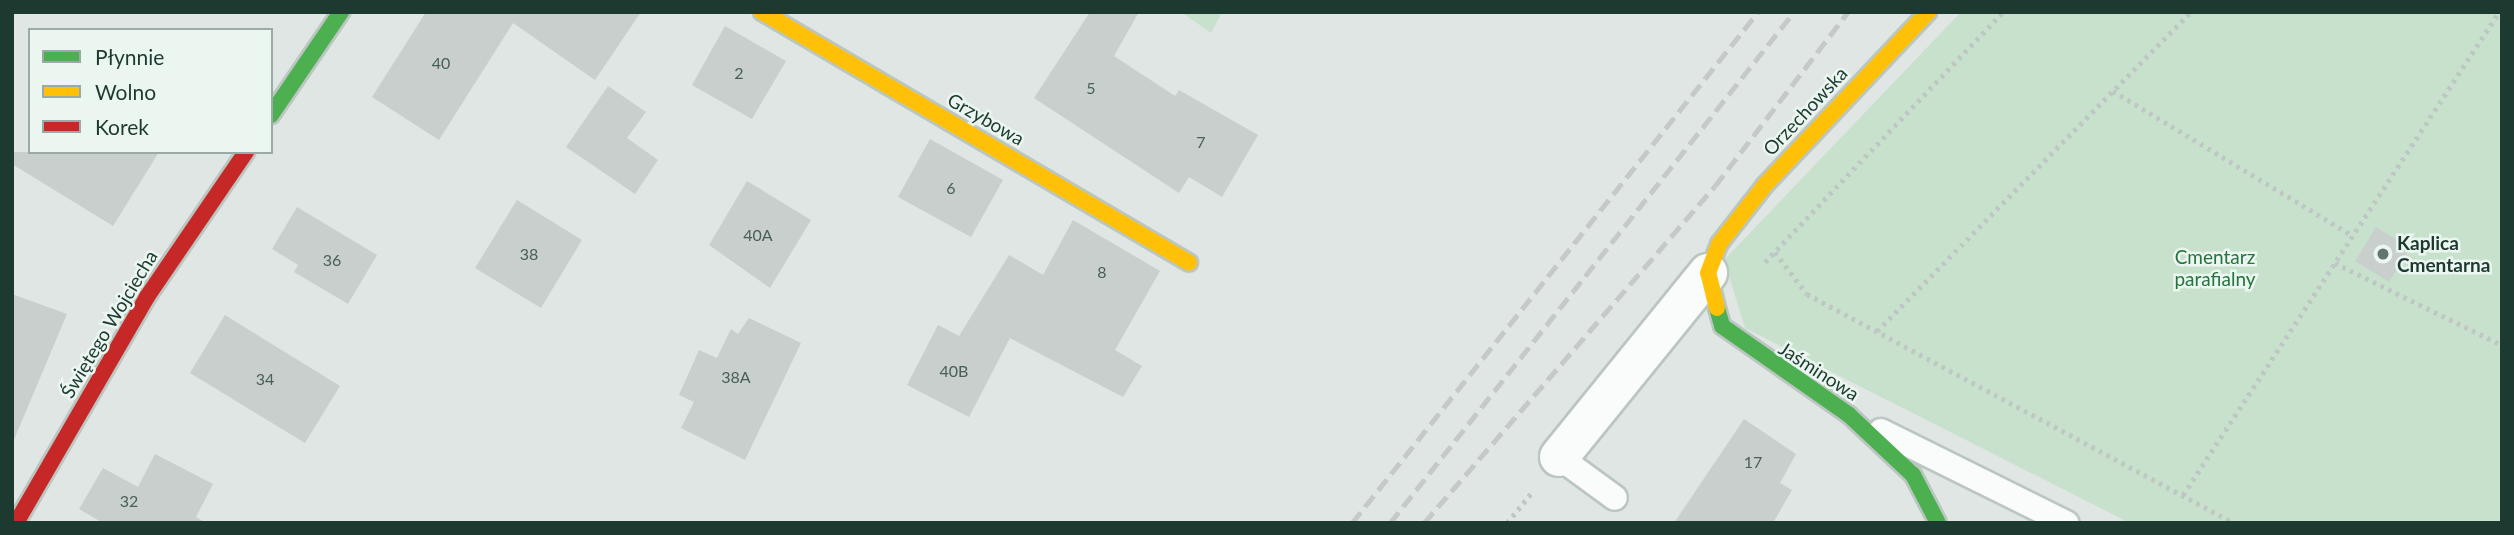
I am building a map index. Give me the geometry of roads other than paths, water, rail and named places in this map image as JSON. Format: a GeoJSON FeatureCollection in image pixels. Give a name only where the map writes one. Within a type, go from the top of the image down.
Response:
{"type":"FeatureCollection","features":[{"type":"Feature","properties":{"kind":"street"},"geometry":{"type":"LineString","coordinates":[[273,112],[341,12]]}},
{"type":"Feature","properties":{"kind":"street","name":"Grzybowa"},"geometry":{"type":"LineString","coordinates":[[762,12],[1189,262]]}},
{"type":"Feature","properties":{"kind":"street","name":"Orzechowska"},"geometry":{"type":"LineString","coordinates":[[1714,259],[1765,185],[1928,12]]}},
{"type":"Feature","properties":{"kind":"street","name":"Świętego Wojciecha"},"geometry":{"type":"LineString","coordinates":[[16,523],[147,297],[245,154]]}},
{"type":"Feature","properties":{"kind":"street"},"geometry":{"type":"LineString","coordinates":[[1559,457],[1714,259]]}},
{"type":"Feature","properties":{"kind":"street","name":"Jaśminowa"},"geometry":{"type":"LineString","coordinates":[[1714,259],[1722,326],[1849,415],[1913,475],[1938,523]]}},
{"type":"Feature","properties":{"kind":"lane"},"geometry":{"type":"LineString","coordinates":[[1849,415],[2066,523]]}},
{"type":"Feature","properties":{"kind":"lane"},"geometry":{"type":"LineString","coordinates":[[1559,457],[1615,498]]}},
{"type":"Feature","properties":{"kind":"railway"},"geometry":{"type":"LineString","coordinates":[[1352,523],[1758,12]]}},
{"type":"Feature","properties":{"kind":"railway"},"geometry":{"type":"LineString","coordinates":[[1390,523],[1794,12]]}},
{"type":"Feature","properties":{"kind":"railway"},"geometry":{"type":"LineString","coordinates":[[1424,523],[1715,186],[1848,12]]}},
{"type":"Feature","properties":{"kind":"place","name":"Kaplica Cmentarna"},"geometry":{"type":"Point","coordinates":[2383,254]}},
{"type":"Feature","properties":{"kind":"park label","name":"Cmentarz parafialny"},"geometry":{"type":"Point","coordinates":[2215,268]}}]}
